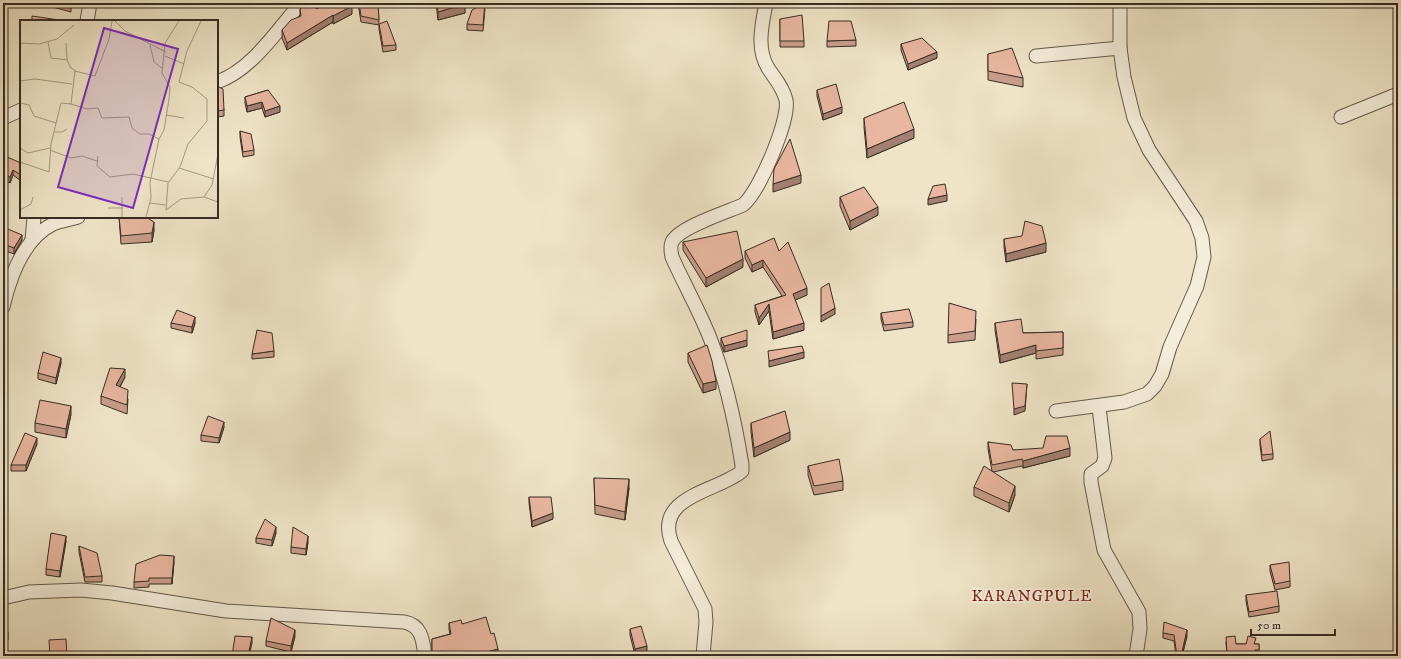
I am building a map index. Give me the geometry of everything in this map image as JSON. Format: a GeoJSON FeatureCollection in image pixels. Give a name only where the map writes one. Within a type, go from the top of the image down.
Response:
{"type":"FeatureCollection","features":[{"type":"Feature","properties":{"kind":"street"},"geometry":{"type":"LineString","coordinates":[[87,20],[90,3]]}},
{"type":"Feature","properties":{"kind":"street"},"geometry":{"type":"LineString","coordinates":[[218,82],[229,78],[248,64],[301,3]]}},
{"type":"Feature","properties":{"kind":"street"},"geometry":{"type":"LineString","coordinates":[[703,656],[706,622],[705,609],[671,541],[668,531],[669,523],[675,510],[694,494],[735,477],[742,471],[742,465],[732,406],[719,362],[710,336],[672,257],[671,243],[675,236],[687,229],[743,205],[750,200],[764,176],[785,119],[786,109],[784,93],[778,81],[764,61],[761,46],[761,32],[766,3]]}},
{"type":"Feature","properties":{"kind":"street"},"geometry":{"type":"LineString","coordinates":[[1056,412],[1099,407],[1138,399],[1148,394],[1162,374],[1170,347],[1198,286],[1204,257],[1202,238],[1196,221],[1149,150],[1134,118],[1124,77],[1120,48],[1120,3]]}},
{"type":"Feature","properties":{"kind":"street"},"geometry":{"type":"LineString","coordinates":[[1036,56],[1120,48]]}},
{"type":"Feature","properties":{"kind":"street"},"geometry":{"type":"LineString","coordinates":[[1341,117],[1398,94]]}},
{"type":"Feature","properties":{"kind":"street"},"geometry":{"type":"LineString","coordinates":[[3,118],[20,110]]}},
{"type":"Feature","properties":{"kind":"street"},"geometry":{"type":"LineString","coordinates":[[3,307],[14,272],[32,240],[34,218]]}},
{"type":"Feature","properties":{"kind":"street"},"geometry":{"type":"LineString","coordinates":[[32,240],[54,224],[75,218]]}},
{"type":"Feature","properties":{"kind":"street"},"geometry":{"type":"LineString","coordinates":[[1099,407],[1105,458],[1102,466],[1091,474],[1091,482],[1104,550],[1138,612],[1140,630],[1136,656]]}},
{"type":"Feature","properties":{"kind":"street"},"geometry":{"type":"LineString","coordinates":[[3,598],[29,592],[81,590],[112,593],[226,611],[404,622],[412,624],[422,636],[426,656]]}},
{"type":"Feature","properties":{"kind":"building"},"geometry":{"type":"Polygon","coordinates":[[[305,3],[312,3],[317,9],[325,3],[350,3],[352,6],[333,15],[287,43],[282,30],[291,20],[301,16],[300,9],[305,3]]]}},
{"type":"Feature","properties":{"kind":"building"},"geometry":{"type":"Polygon","coordinates":[[[359,3],[378,3],[379,20],[361,16],[359,3]]]}},
{"type":"Feature","properties":{"kind":"building"},"geometry":{"type":"Polygon","coordinates":[[[437,3],[464,3],[465,4],[438,12],[437,3]]]}},
{"type":"Feature","properties":{"kind":"building"},"geometry":{"type":"Polygon","coordinates":[[[485,3],[483,25],[467,24],[472,10],[485,3]]]}},
{"type":"Feature","properties":{"kind":"building"},"geometry":{"type":"Polygon","coordinates":[[[802,15],[804,41],[780,41],[780,19],[802,15]]]}},
{"type":"Feature","properties":{"kind":"building"},"geometry":{"type":"Polygon","coordinates":[[[32,16],[59,20],[32,20],[32,16]]]}},
{"type":"Feature","properties":{"kind":"building"},"geometry":{"type":"Polygon","coordinates":[[[387,21],[396,45],[383,46],[379,24],[387,21]]]}},
{"type":"Feature","properties":{"kind":"building"},"geometry":{"type":"Polygon","coordinates":[[[829,21],[851,21],[856,40],[827,41],[829,21]]]}},
{"type":"Feature","properties":{"kind":"building"},"geometry":{"type":"Polygon","coordinates":[[[922,38],[937,52],[908,64],[901,44],[922,38]]]}},
{"type":"Feature","properties":{"kind":"building"},"geometry":{"type":"Polygon","coordinates":[[[1012,48],[1023,78],[988,71],[988,54],[1012,48]]]}},
{"type":"Feature","properties":{"kind":"building"},"geometry":{"type":"Polygon","coordinates":[[[836,84],[842,107],[823,114],[817,90],[836,84]]]}},
{"type":"Feature","properties":{"kind":"building"},"geometry":{"type":"Polygon","coordinates":[[[218,86],[223,89],[224,110],[218,111],[218,86]]]}},
{"type":"Feature","properties":{"kind":"building"},"geometry":{"type":"Polygon","coordinates":[[[268,90],[280,106],[265,111],[262,102],[247,106],[245,97],[268,90]]]}},
{"type":"Feature","properties":{"kind":"building"},"geometry":{"type":"Polygon","coordinates":[[[904,102],[914,129],[867,149],[864,118],[904,102]]]}},
{"type":"Feature","properties":{"kind":"building"},"geometry":{"type":"Polygon","coordinates":[[[240,131],[251,134],[254,150],[243,152],[240,131]]]}},
{"type":"Feature","properties":{"kind":"building"},"geometry":{"type":"Polygon","coordinates":[[[790,139],[801,175],[773,184],[774,169],[790,139]]]}},
{"type":"Feature","properties":{"kind":"building"},"geometry":{"type":"Polygon","coordinates":[[[7,157],[20,163],[20,174],[13,170],[10,177],[3,173],[3,165],[7,157]]]}},
{"type":"Feature","properties":{"kind":"building"},"geometry":{"type":"Polygon","coordinates":[[[945,184],[947,195],[928,199],[933,186],[945,184]]]}},
{"type":"Feature","properties":{"kind":"building"},"geometry":{"type":"Polygon","coordinates":[[[864,187],[878,207],[850,221],[840,197],[864,187]]]}},
{"type":"Feature","properties":{"kind":"building"},"geometry":{"type":"Polygon","coordinates":[[[119,218],[148,218],[154,222],[152,233],[121,236],[119,218]]]}},
{"type":"Feature","properties":{"kind":"building"},"geometry":{"type":"Polygon","coordinates":[[[1025,221],[1042,226],[1046,243],[1006,254],[1004,239],[1022,236],[1025,221]]]}},
{"type":"Feature","properties":{"kind":"building"},"geometry":{"type":"Polygon","coordinates":[[[3,227],[22,235],[14,248],[3,244],[3,227]]]}},
{"type":"Feature","properties":{"kind":"building"},"geometry":{"type":"Polygon","coordinates":[[[737,231],[743,259],[706,278],[683,242],[737,231]]]}},
{"type":"Feature","properties":{"kind":"building"},"geometry":{"type":"Polygon","coordinates":[[[774,238],[779,251],[788,242],[807,288],[793,294],[804,323],[773,332],[769,304],[759,318],[755,305],[786,295],[763,260],[752,265],[745,251],[774,238]]]}},
{"type":"Feature","properties":{"kind":"building"},"geometry":{"type":"Polygon","coordinates":[[[829,283],[835,308],[821,316],[821,288],[829,283]]]}},
{"type":"Feature","properties":{"kind":"building"},"geometry":{"type":"Polygon","coordinates":[[[949,303],[976,311],[975,331],[948,335],[949,303]]]}},
{"type":"Feature","properties":{"kind":"building"},"geometry":{"type":"Polygon","coordinates":[[[909,309],[913,322],[884,325],[881,313],[909,309]]]}},
{"type":"Feature","properties":{"kind":"building"},"geometry":{"type":"Polygon","coordinates":[[[177,310],[195,317],[192,327],[171,323],[177,310]]]}},
{"type":"Feature","properties":{"kind":"building"},"geometry":{"type":"Polygon","coordinates":[[[1021,319],[1023,333],[1063,332],[1063,348],[1036,351],[1036,345],[1000,355],[995,323],[1021,319]]]}},
{"type":"Feature","properties":{"kind":"building"},"geometry":{"type":"Polygon","coordinates":[[[257,330],[272,333],[274,351],[252,354],[257,330]]]}},
{"type":"Feature","properties":{"kind":"building"},"geometry":{"type":"Polygon","coordinates":[[[747,330],[747,340],[724,346],[721,338],[747,330]]]}},
{"type":"Feature","properties":{"kind":"building"},"geometry":{"type":"Polygon","coordinates":[[[707,345],[716,381],[703,384],[688,353],[707,345]]]}},
{"type":"Feature","properties":{"kind":"building"},"geometry":{"type":"Polygon","coordinates":[[[802,346],[804,352],[769,361],[768,351],[802,346]]]}},
{"type":"Feature","properties":{"kind":"building"},"geometry":{"type":"Polygon","coordinates":[[[43,352],[61,358],[56,378],[38,373],[43,352]]]}},
{"type":"Feature","properties":{"kind":"building"},"geometry":{"type":"Polygon","coordinates":[[[110,368],[125,369],[116,385],[128,390],[127,405],[101,396],[110,368]]]}},
{"type":"Feature","properties":{"kind":"building"},"geometry":{"type":"Polygon","coordinates":[[[1012,383],[1027,384],[1025,406],[1014,409],[1012,383]]]}},
{"type":"Feature","properties":{"kind":"building"},"geometry":{"type":"Polygon","coordinates":[[[40,400],[71,406],[66,429],[35,423],[40,400]]]}},
{"type":"Feature","properties":{"kind":"building"},"geometry":{"type":"Polygon","coordinates":[[[785,411],[790,432],[754,448],[751,423],[785,411]]]}},
{"type":"Feature","properties":{"kind":"building"},"geometry":{"type":"Polygon","coordinates":[[[208,416],[224,422],[219,438],[201,435],[208,416]]]}},
{"type":"Feature","properties":{"kind":"building"},"geometry":{"type":"Polygon","coordinates":[[[1270,431],[1273,454],[1262,455],[1260,439],[1270,431]]]}},
{"type":"Feature","properties":{"kind":"building"},"geometry":{"type":"Polygon","coordinates":[[[25,433],[37,438],[26,465],[11,465],[25,433]]]}},
{"type":"Feature","properties":{"kind":"building"},"geometry":{"type":"Polygon","coordinates":[[[1046,436],[1067,436],[1070,448],[1023,461],[1022,459],[992,465],[988,442],[1011,445],[1013,450],[1043,448],[1046,436]]]}},
{"type":"Feature","properties":{"kind":"building"},"geometry":{"type":"Polygon","coordinates":[[[839,459],[843,481],[814,486],[808,466],[839,459]]]}},
{"type":"Feature","properties":{"kind":"building"},"geometry":{"type":"Polygon","coordinates":[[[984,466],[1015,486],[1009,503],[974,487],[984,466]]]}},
{"type":"Feature","properties":{"kind":"building"},"geometry":{"type":"Polygon","coordinates":[[[594,478],[629,479],[625,512],[595,505],[594,478]]]}},
{"type":"Feature","properties":{"kind":"building"},"geometry":{"type":"Polygon","coordinates":[[[529,497],[551,497],[553,513],[532,521],[529,497]]]}},
{"type":"Feature","properties":{"kind":"building"},"geometry":{"type":"Polygon","coordinates":[[[265,519],[276,527],[272,540],[256,538],[265,519]]]}},
{"type":"Feature","properties":{"kind":"building"},"geometry":{"type":"Polygon","coordinates":[[[293,527],[308,536],[306,549],[291,547],[293,527]]]}},
{"type":"Feature","properties":{"kind":"building"},"geometry":{"type":"Polygon","coordinates":[[[51,533],[66,536],[60,571],[46,569],[51,533]]]}},
{"type":"Feature","properties":{"kind":"building"},"geometry":{"type":"Polygon","coordinates":[[[79,546],[97,553],[102,576],[85,577],[79,546]]]}},
{"type":"Feature","properties":{"kind":"building"},"geometry":{"type":"Polygon","coordinates":[[[160,555],[174,556],[172,578],[149,578],[149,581],[134,582],[136,564],[160,555]]]}},
{"type":"Feature","properties":{"kind":"building"},"geometry":{"type":"Polygon","coordinates":[[[1289,562],[1290,581],[1275,584],[1270,565],[1289,562]]]}},
{"type":"Feature","properties":{"kind":"building"},"geometry":{"type":"Polygon","coordinates":[[[1277,591],[1279,606],[1249,612],[1246,595],[1277,591]]]}},
{"type":"Feature","properties":{"kind":"building"},"geometry":{"type":"Polygon","coordinates":[[[486,617],[491,634],[494,633],[498,649],[475,655],[474,652],[459,656],[441,656],[442,651],[432,654],[432,639],[451,634],[449,623],[461,620],[462,624],[486,617]]]}},
{"type":"Feature","properties":{"kind":"building"},"geometry":{"type":"Polygon","coordinates":[[[271,618],[295,630],[291,646],[266,641],[271,618]]]}},
{"type":"Feature","properties":{"kind":"building"},"geometry":{"type":"Polygon","coordinates":[[[3,619],[6,619],[8,634],[3,635],[3,619]]]}},
{"type":"Feature","properties":{"kind":"building"},"geometry":{"type":"Polygon","coordinates":[[[1164,622],[1187,630],[1181,656],[1177,656],[1174,635],[1163,633],[1164,622]]]}},
{"type":"Feature","properties":{"kind":"building"},"geometry":{"type":"Polygon","coordinates":[[[641,626],[647,646],[635,649],[630,629],[641,626]]]}},
{"type":"Feature","properties":{"kind":"building"},"geometry":{"type":"Polygon","coordinates":[[[235,636],[252,637],[248,656],[232,656],[235,636]]]}},
{"type":"Feature","properties":{"kind":"building"},"geometry":{"type":"Polygon","coordinates":[[[1235,636],[1236,644],[1246,644],[1248,636],[1256,638],[1254,644],[1259,644],[1259,650],[1255,650],[1256,656],[1242,656],[1243,652],[1227,654],[1226,637],[1235,636]]]}},
{"type":"Feature","properties":{"kind":"building"},"geometry":{"type":"Polygon","coordinates":[[[66,639],[67,656],[50,656],[49,640],[66,639]]]}},
{"type":"Feature","properties":{"kind":"district","name":"KARANGPULE"},"geometry":{"type":"Point","coordinates":[1032,595]}}]}
